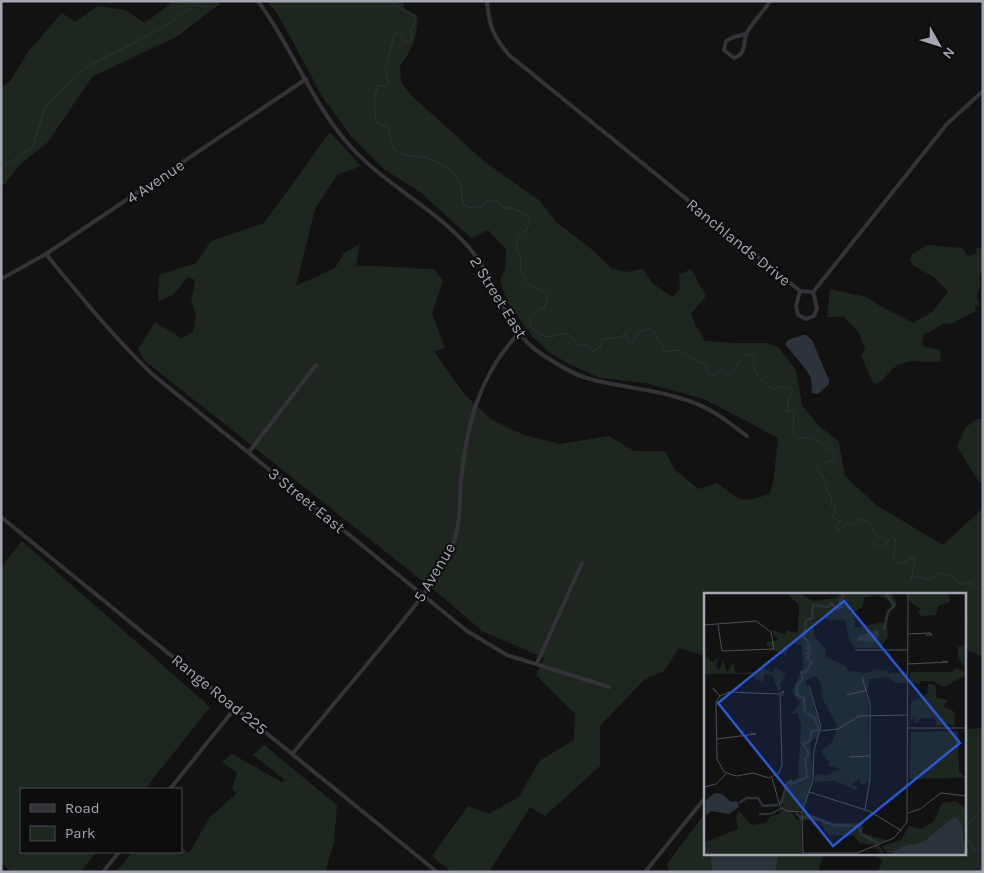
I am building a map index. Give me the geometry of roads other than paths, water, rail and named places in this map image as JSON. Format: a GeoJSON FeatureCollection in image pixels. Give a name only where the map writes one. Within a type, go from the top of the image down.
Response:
{"type":"FeatureCollection","features":[{"type":"Feature","properties":{"kind":"street","name":"2 Street East"},"geometry":{"type":"LineString","coordinates":[[258,1],[275,24],[336,128],[353,149],[462,241],[485,272],[519,333],[538,352],[574,373],[590,379],[659,391],[690,401],[713,411],[747,436]]}},
{"type":"Feature","properties":{"kind":"street","name":"Ranchlands Drive"},"geometry":{"type":"LineString","coordinates":[[487,1],[488,18],[496,39],[509,55],[800,291],[813,292]]}},
{"type":"Feature","properties":{"kind":"street"},"geometry":{"type":"LineString","coordinates":[[746,34],[726,41],[724,50],[734,58],[739,56],[744,50],[746,34],[770,1]]}},
{"type":"Feature","properties":{"kind":"street","name":"4 Avenue"},"geometry":{"type":"LineString","coordinates":[[1,279],[46,254],[306,79]]}},
{"type":"Feature","properties":{"kind":"street"},"geometry":{"type":"LineString","coordinates":[[800,291],[796,306],[798,315],[806,318],[814,316],[817,308],[813,292],[947,124],[983,90]]}},
{"type":"Feature","properties":{"kind":"street","name":"3 Street East"},"geometry":{"type":"LineString","coordinates":[[46,254],[98,318],[152,374],[467,631],[507,655],[609,687]]}},
{"type":"Feature","properties":{"kind":"street","name":"5 Avenue"},"geometry":{"type":"LineString","coordinates":[[293,753],[423,596],[452,545],[457,530],[467,435],[472,415],[485,383],[510,342],[519,333]]}},
{"type":"Feature","properties":{"kind":"street"},"geometry":{"type":"LineString","coordinates":[[249,452],[316,365]]}},
{"type":"Feature","properties":{"kind":"street","name":"Range Road 225"},"geometry":{"type":"LineString","coordinates":[[1,517],[437,872]]}},
{"type":"Feature","properties":{"kind":"street"},"geometry":{"type":"LineString","coordinates":[[537,663],[582,562]]}},
{"type":"Feature","properties":{"kind":"street"},"geometry":{"type":"LineString","coordinates":[[171,788],[236,707]]}},
{"type":"Feature","properties":{"kind":"street"},"geometry":{"type":"LineString","coordinates":[[645,872],[704,799]]}},
{"type":"Feature","properties":{"kind":"street"},"geometry":{"type":"LineString","coordinates":[[103,872],[118,853]]}},
{"type":"Feature","properties":{"kind":"waterway"},"geometry":{"type":"LineString","coordinates":[[1,168],[33,147],[45,107],[85,68],[162,28],[200,1]]}},
{"type":"Feature","properties":{"kind":"waterway"},"geometry":{"type":"LineString","coordinates":[[393,1],[394,5],[415,17],[415,21],[410,30],[412,41],[406,41],[395,32],[385,70],[389,82],[384,87],[378,85],[375,94],[376,122],[388,127],[393,149],[397,152],[431,159],[453,173],[459,180],[464,205],[467,208],[481,206],[487,201],[498,202],[503,208],[519,210],[530,219],[527,230],[518,238],[516,250],[521,256],[520,267],[525,279],[532,287],[545,293],[548,299],[544,308],[539,309],[530,317],[530,326],[538,333],[548,337],[567,334],[579,345],[587,345],[593,352],[600,347],[602,339],[620,337],[625,334],[630,342],[634,341],[638,333],[648,329],[655,332],[657,339],[664,345],[661,350],[664,352],[679,350],[706,365],[708,374],[715,376],[721,369],[730,376],[738,363],[746,355],[751,354],[754,359],[755,371],[764,383],[773,389],[785,386],[793,391],[788,400],[787,412],[794,412],[793,433],[796,438],[816,440],[834,453],[836,457],[818,466],[817,469],[825,479],[827,492],[832,497],[831,506],[836,507],[832,517],[840,522],[836,529],[840,530],[848,522],[854,525],[861,519],[870,524],[873,527],[874,533],[879,536],[873,541],[875,546],[883,546],[892,537],[895,539],[896,544],[893,559],[900,564],[913,557],[915,560],[911,579],[917,576],[929,580],[940,573],[952,575],[958,583],[969,582],[983,592]]}},
{"type":"Feature","properties":{"kind":"waterway"},"geometry":{"type":"LineString","coordinates":[[983,809],[979,809],[968,826],[966,839],[970,840],[973,850],[983,849]]}}]}
